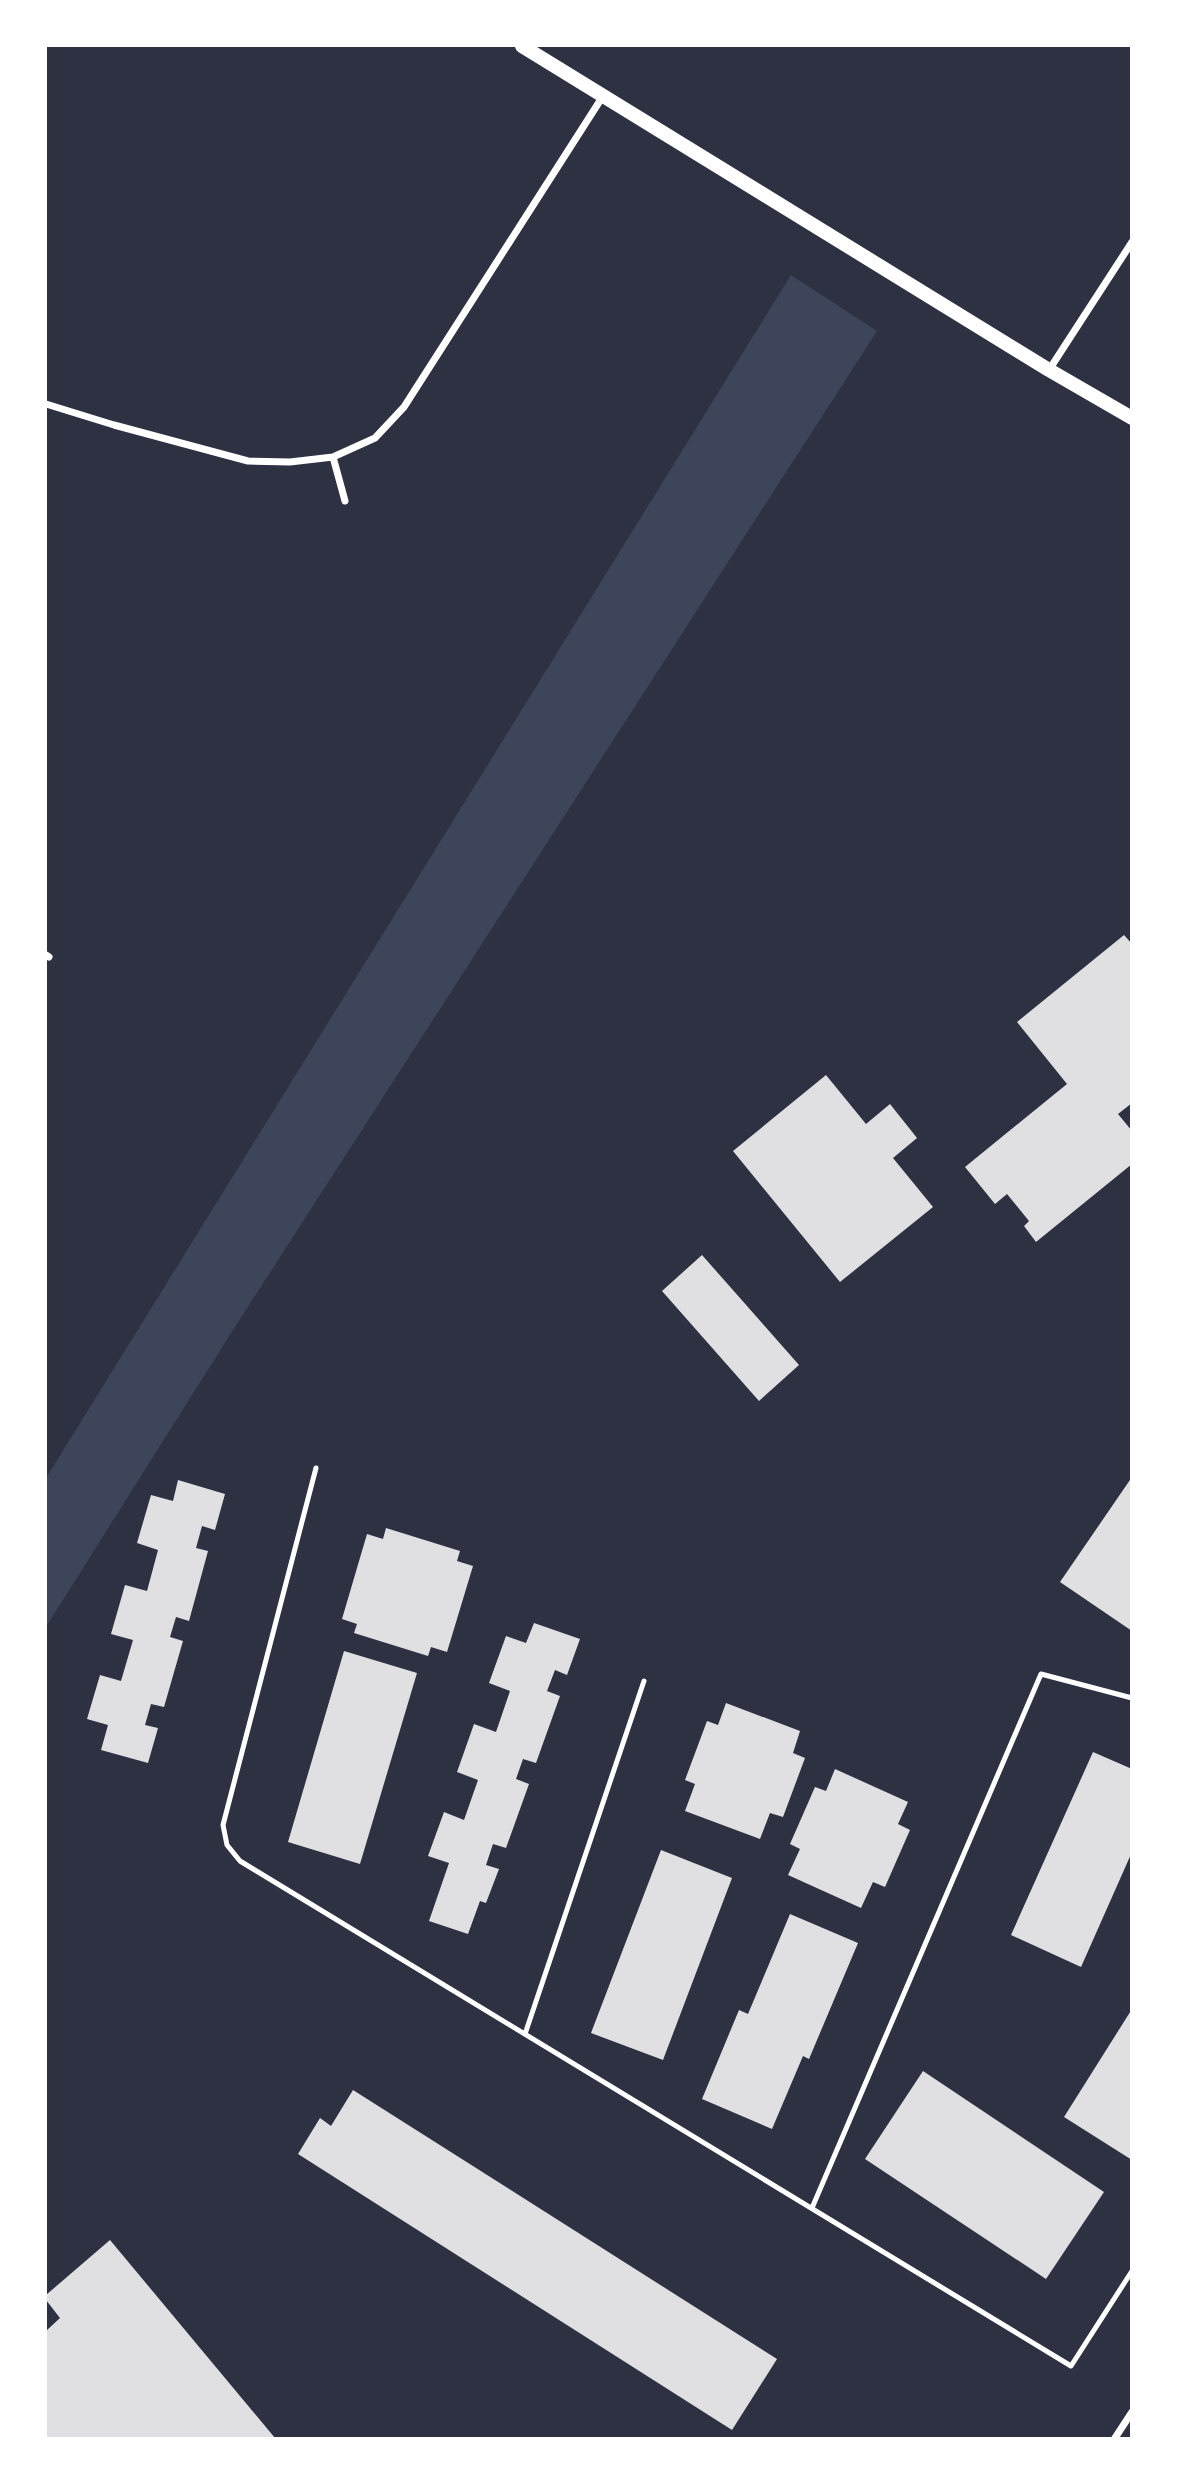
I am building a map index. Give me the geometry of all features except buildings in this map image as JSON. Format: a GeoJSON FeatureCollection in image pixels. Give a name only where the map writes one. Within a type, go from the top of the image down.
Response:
{"type":"FeatureCollection","features":[{"type":"Feature","properties":{"kind":"main road"},"geometry":{"type":"LineString","coordinates":[[522,46],[1049,370],[1132,418]]}},
{"type":"Feature","properties":{"kind":"street"},"geometry":{"type":"LineString","coordinates":[[46,404],[248,461],[290,463],[333,457],[374,438],[404,407],[603,95]]}},
{"type":"Feature","properties":{"kind":"street"},"geometry":{"type":"LineString","coordinates":[[1049,370],[1132,242]]}},
{"type":"Feature","properties":{"kind":"street"},"geometry":{"type":"LineString","coordinates":[[333,457],[345,501]]}},
{"type":"Feature","properties":{"kind":"street"},"geometry":{"type":"LineString","coordinates":[[1115,2438],[1132,2412]]}},
{"type":"Feature","properties":{"kind":"lane"},"geometry":{"type":"LineString","coordinates":[[316,1468],[223,1825],[227,1845],[240,1861],[1071,2366],[1132,2271]]}},
{"type":"Feature","properties":{"kind":"lane"},"geometry":{"type":"LineString","coordinates":[[812,2208],[1041,1674],[1132,1698]]}},
{"type":"Feature","properties":{"kind":"lane"},"geometry":{"type":"LineString","coordinates":[[525,2034],[644,1681]]}},
{"type":"Feature","properties":{"kind":"shaded area"},"geometry":{"type":"Polygon","coordinates":[[[791,275],[877,331],[233,1330],[46,1627],[46,1478],[791,275]]]}}]}
